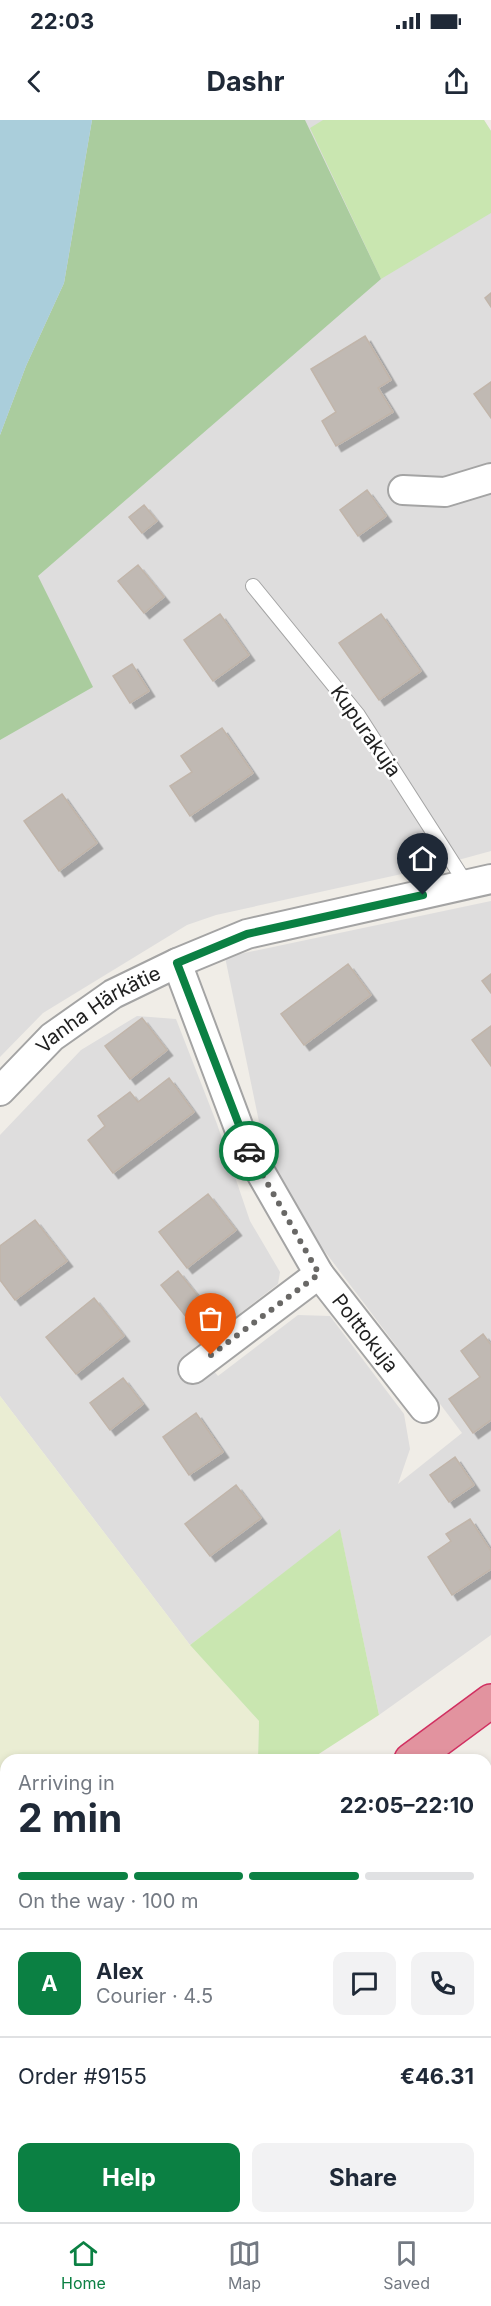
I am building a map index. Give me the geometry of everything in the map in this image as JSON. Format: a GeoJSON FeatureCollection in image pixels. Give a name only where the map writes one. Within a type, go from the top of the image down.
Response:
{"type":"FeatureCollection","features":[{"type":"Feature","properties":{"kind":"highway"},"geometry":{"type":"LineString","coordinates":[[419,1754],[491,1701]]}},
{"type":"Feature","properties":{"kind":"street"},"geometry":{"type":"LineString","coordinates":[[403,490],[445,492],[491,478]]}},
{"type":"Feature","properties":{"kind":"street","name":"Vanha Härkätie"},"geometry":{"type":"LineString","coordinates":[[0,1091],[52,1037],[113,994],[177,963],[247,934],[479,882]]}},
{"type":"Feature","properties":{"kind":"street","name":"Polttokuja"},"geometry":{"type":"LineString","coordinates":[[177,963],[246,1147],[319,1274],[424,1408]]}},
{"type":"Feature","properties":{"kind":"street"},"geometry":{"type":"LineString","coordinates":[[193,1369],[319,1274]]}},
{"type":"Feature","properties":{"kind":"lane","name":"Kupurakuja"},"geometry":{"type":"LineString","coordinates":[[253,586],[358,715],[479,882]]}},
{"type":"Feature","properties":{"kind":"shaded area"},"geometry":{"type":"Polygon","coordinates":[[[92,120],[484,120],[491,131],[491,851],[429,868],[216,915],[187,925],[43,1013],[0,1057],[0,435],[92,120]]]}},
{"type":"Feature","properties":{"kind":"shaded area"},"geometry":{"type":"Polygon","coordinates":[[[491,901],[491,1635],[379,1715],[340,1530],[190,1645],[0,1396],[0,1135],[81,1050],[137,1016],[176,1019],[217,1124],[250,1221],[280,1272],[278,1284],[195,1348],[218,1376],[298,1315],[330,1316],[404,1414],[410,1449],[398,1484],[462,1433],[292,1208],[264,1146],[225,957],[491,901]]]}},
{"type":"Feature","properties":{"kind":"green space"},"geometry":{"type":"Polygon","coordinates":[[[92,120],[305,120],[381,279],[38,576],[93,687],[0,740],[0,435],[26,366],[64,283],[92,120]]]}},
{"type":"Feature","properties":{"kind":"green space"},"geometry":{"type":"Polygon","coordinates":[[[323,120],[484,120],[491,131],[491,213],[381,279],[310,128],[323,120]]]}},
{"type":"Feature","properties":{"kind":"green space"},"geometry":{"type":"Polygon","coordinates":[[[0,1396],[190,1645],[259,1721],[258,1754],[0,1754],[0,1396]]]}},
{"type":"Feature","properties":{"kind":"green space"},"geometry":{"type":"Polygon","coordinates":[[[340,1529],[379,1715],[319,1754],[258,1754],[259,1721],[190,1645],[340,1529]]]}},
{"type":"Feature","properties":{"kind":"water"},"geometry":{"type":"Polygon","coordinates":[[[0,120],[92,120],[64,283],[26,366],[0,435],[0,120]]]}},
{"type":"Feature","properties":{"kind":"building"},"geometry":{"type":"Polygon","coordinates":[[[491,293],[491,307],[485,298],[491,293]]]}},
{"type":"Feature","properties":{"kind":"building"},"geometry":{"type":"Polygon","coordinates":[[[365,336],[391,380],[378,388],[393,412],[336,446],[322,421],[336,412],[311,369],[365,336]]]}},
{"type":"Feature","properties":{"kind":"building"},"geometry":{"type":"Polygon","coordinates":[[[491,382],[491,418],[474,394],[491,382]]]}},
{"type":"Feature","properties":{"kind":"building"},"geometry":{"type":"Polygon","coordinates":[[[367,490],[386,516],[358,536],[340,510],[367,490]]]}},
{"type":"Feature","properties":{"kind":"building"},"geometry":{"type":"Polygon","coordinates":[[[144,505],[157,521],[142,533],[129,517],[144,505]]]}},
{"type":"Feature","properties":{"kind":"building"},"geometry":{"type":"Polygon","coordinates":[[[138,565],[164,597],[144,613],[118,581],[138,565]]]}},
{"type":"Feature","properties":{"kind":"building"},"geometry":{"type":"Polygon","coordinates":[[[220,614],[249,655],[213,681],[184,640],[220,614]]]}},
{"type":"Feature","properties":{"kind":"building"},"geometry":{"type":"Polygon","coordinates":[[[381,614],[421,671],[379,700],[339,643],[381,614]]]}},
{"type":"Feature","properties":{"kind":"building"},"geometry":{"type":"Polygon","coordinates":[[[132,664],[149,691],[130,703],[113,676],[132,664]]]}},
{"type":"Feature","properties":{"kind":"building"},"geometry":{"type":"Polygon","coordinates":[[[222,728],[253,773],[190,816],[170,786],[192,772],[181,756],[222,728]]]}},
{"type":"Feature","properties":{"kind":"building"},"geometry":{"type":"Polygon","coordinates":[[[62,794],[97,843],[59,871],[24,821],[62,794]]]}},
{"type":"Feature","properties":{"kind":"building"},"geometry":{"type":"Polygon","coordinates":[[[348,964],[371,995],[304,1045],[281,1014],[348,964]]]}},
{"type":"Feature","properties":{"kind":"building"},"geometry":{"type":"Polygon","coordinates":[[[491,974],[491,993],[482,981],[491,974]]]}},
{"type":"Feature","properties":{"kind":"building"},"geometry":{"type":"Polygon","coordinates":[[[142,1018],[167,1050],[130,1079],[105,1046],[142,1018]]]}},
{"type":"Feature","properties":{"kind":"building"},"geometry":{"type":"Polygon","coordinates":[[[491,1026],[491,1066],[472,1040],[491,1026]]]}},
{"type":"Feature","properties":{"kind":"building"},"geometry":{"type":"Polygon","coordinates":[[[169,1078],[194,1112],[113,1173],[88,1140],[105,1126],[98,1116],[130,1092],[138,1102],[169,1078]]]}},
{"type":"Feature","properties":{"kind":"building"},"geometry":{"type":"Polygon","coordinates":[[[208,1194],[236,1230],[187,1268],[159,1232],[208,1194]]]}},
{"type":"Feature","properties":{"kind":"building"},"geometry":{"type":"Polygon","coordinates":[[[35,1220],[67,1261],[15,1300],[0,1280],[0,1246],[35,1220]]]}},
{"type":"Feature","properties":{"kind":"building"},"geometry":{"type":"Polygon","coordinates":[[[178,1271],[204,1304],[187,1318],[161,1285],[178,1271]]]}},
{"type":"Feature","properties":{"kind":"building"},"geometry":{"type":"Polygon","coordinates":[[[94,1298],[124,1336],[76,1374],[46,1337],[94,1298]]]}},
{"type":"Feature","properties":{"kind":"building"},"geometry":{"type":"Polygon","coordinates":[[[483,1334],[491,1345],[491,1420],[473,1433],[449,1399],[480,1377],[461,1351],[483,1334]]]}},
{"type":"Feature","properties":{"kind":"building"},"geometry":{"type":"Polygon","coordinates":[[[123,1378],[143,1404],[110,1430],[90,1403],[123,1378]]]}},
{"type":"Feature","properties":{"kind":"building"},"geometry":{"type":"Polygon","coordinates":[[[196,1413],[223,1452],[189,1475],[163,1437],[196,1413]]]}},
{"type":"Feature","properties":{"kind":"building"},"geometry":{"type":"Polygon","coordinates":[[[455,1457],[474,1485],[449,1502],[430,1475],[455,1457]]]}},
{"type":"Feature","properties":{"kind":"building"},"geometry":{"type":"Polygon","coordinates":[[[236,1485],[261,1518],[210,1556],[185,1524],[236,1485]]]}},
{"type":"Feature","properties":{"kind":"building"},"geometry":{"type":"Polygon","coordinates":[[[470,1519],[491,1551],[491,1569],[452,1595],[428,1557],[451,1541],[446,1534],[470,1519]]]}},
{"type":"Feature","properties":{"kind":"way so far"},"geometry":{"type":"LineString","coordinates":[[211,1355],[319,1274],[249,1151]]}},
{"type":"Feature","properties":{"kind":"route"},"geometry":{"type":"LineString","coordinates":[[249,1151],[177,963],[247,934],[423,895]]}}]}
